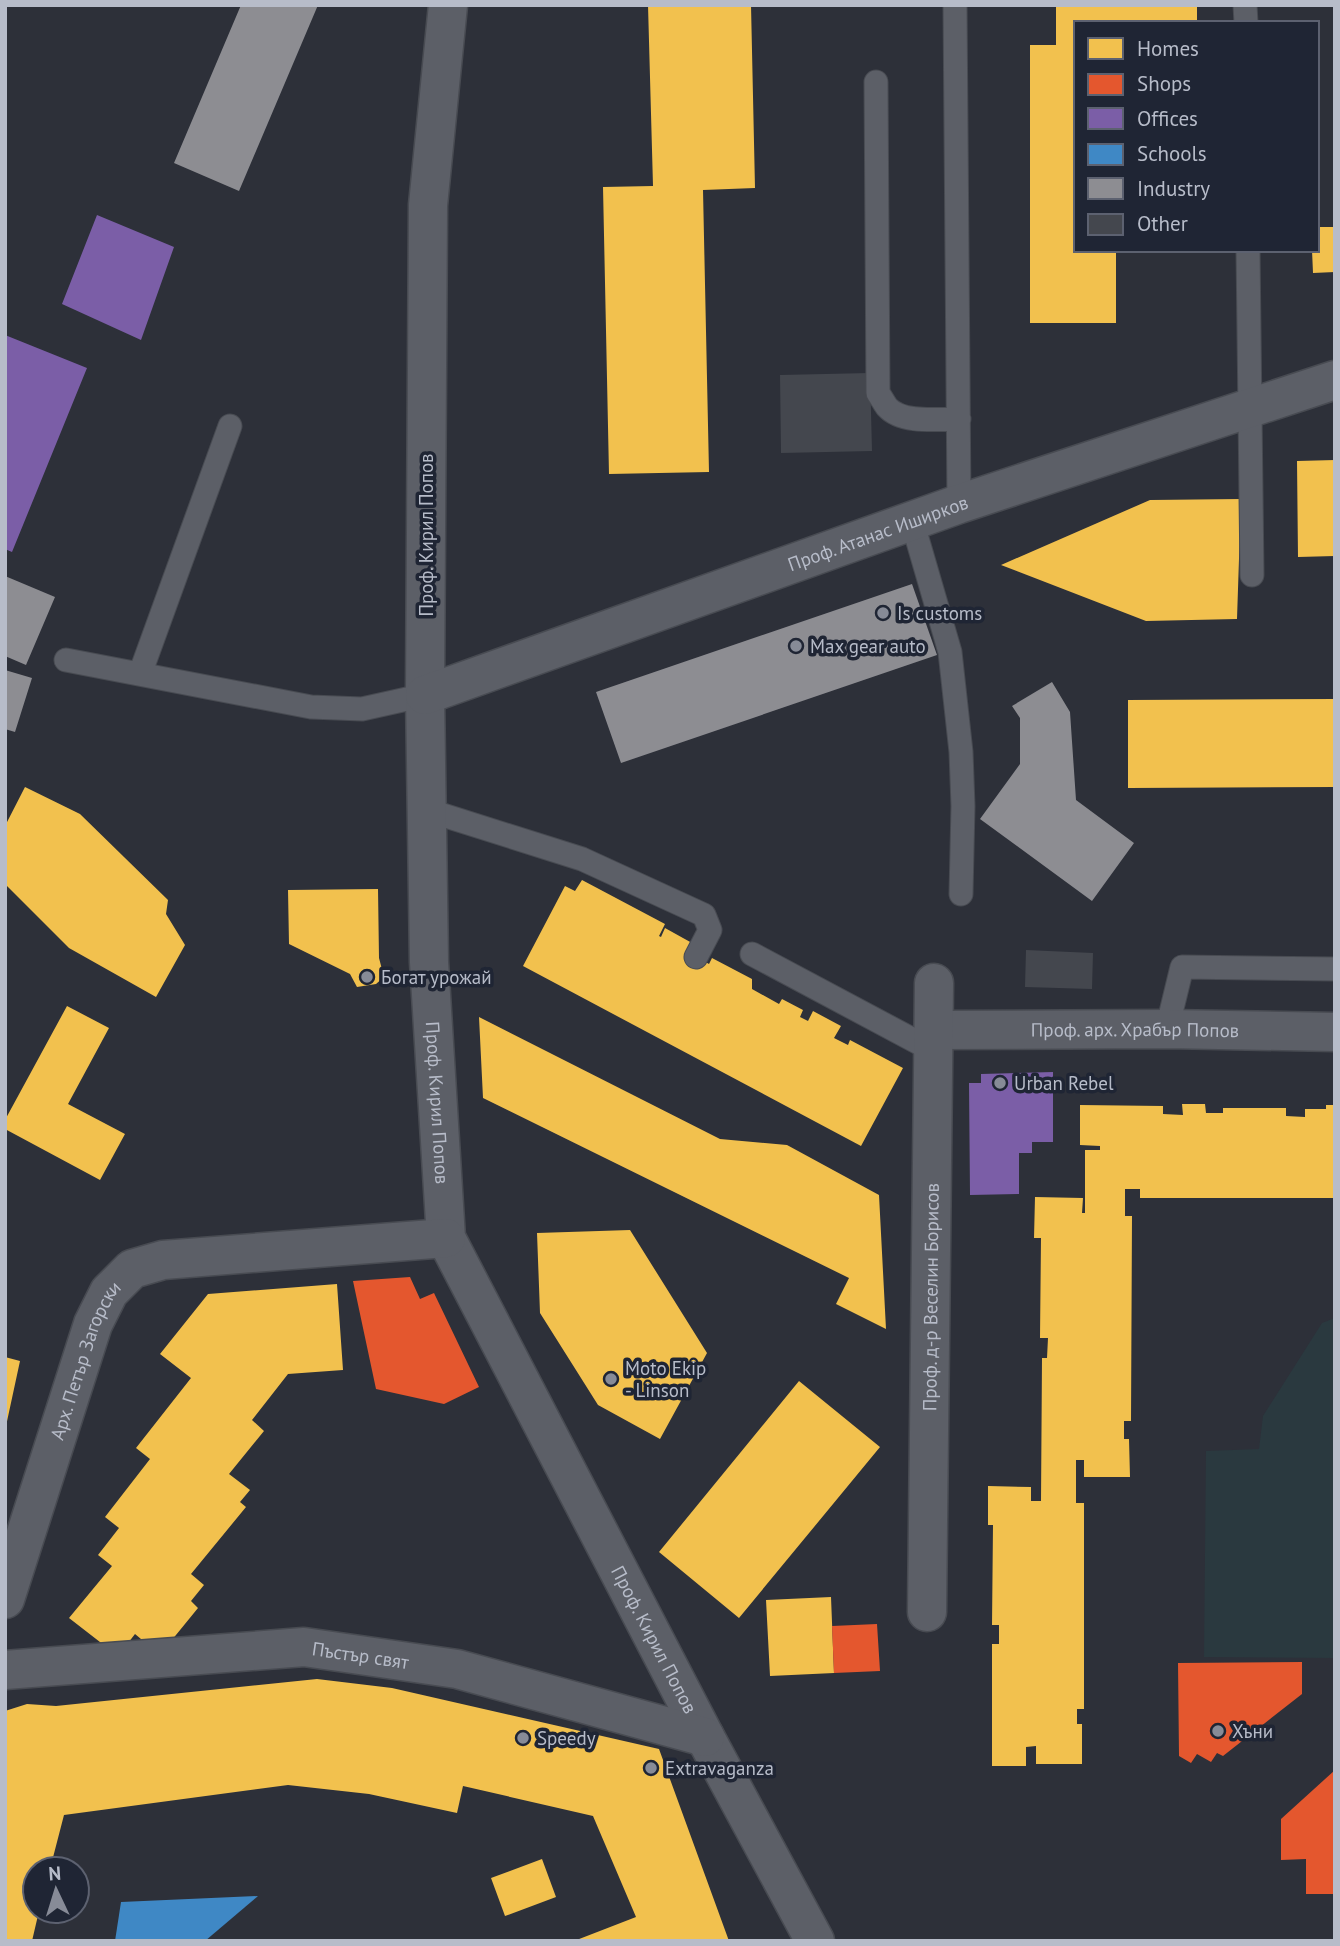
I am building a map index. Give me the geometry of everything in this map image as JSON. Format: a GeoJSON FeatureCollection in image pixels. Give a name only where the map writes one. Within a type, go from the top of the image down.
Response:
{"type":"FeatureCollection","features":[{"type":"Feature","properties":{"kind":"street","name":"Проф. Кирил Попов"},"geometry":{"type":"LineString","coordinates":[[448,5],[428,205],[425,695],[429,962],[446,1238],[705,1737],[815,1941]]}},
{"type":"Feature","properties":{"kind":"street","name":"Проф. Атанас Иширков"},"geometry":{"type":"LineString","coordinates":[[425,695],[959,504],[1335,380]]}},
{"type":"Feature","properties":{"kind":"street","name":"Проф. д-р Веселин Борисов"},"geometry":{"type":"LineString","coordinates":[[927,1612],[934,983]]}},
{"type":"Feature","properties":{"kind":"street","name":"Проф. арх. Храбър Попов"},"geometry":{"type":"LineString","coordinates":[[934,1040],[1167,1029],[1335,1032]]}},
{"type":"Feature","properties":{"kind":"street","name":"Арх. Петър Загорски"},"geometry":{"type":"LineString","coordinates":[[5,1599],[93,1324],[109,1292],[132,1269],[163,1260],[446,1238]]}},
{"type":"Feature","properties":{"kind":"street","name":"Пъстър свят"},"geometry":{"type":"LineString","coordinates":[[5,1670],[304,1647],[457,1669],[705,1737]]}},
{"type":"Feature","properties":{"kind":"lane"},"geometry":{"type":"LineString","coordinates":[[955,5],[959,504]]}},
{"type":"Feature","properties":{"kind":"lane"},"geometry":{"type":"LineString","coordinates":[[876,82],[878,393],[888,409],[905,416],[959,419]]}},
{"type":"Feature","properties":{"kind":"lane"},"geometry":{"type":"LineString","coordinates":[[1248,252],[1252,575]]}},
{"type":"Feature","properties":{"kind":"lane"},"geometry":{"type":"LineString","coordinates":[[140,674],[230,426]]}},
{"type":"Feature","properties":{"kind":"lane"},"geometry":{"type":"LineString","coordinates":[[912,522],[950,652],[961,752],[961,894]]}},
{"type":"Feature","properties":{"kind":"lane"},"geometry":{"type":"LineString","coordinates":[[66,660],[311,707],[362,709],[425,695]]}},
{"type":"Feature","properties":{"kind":"lane"},"geometry":{"type":"LineString","coordinates":[[427,810],[582,859],[704,915],[710,930],[696,957]]}},
{"type":"Feature","properties":{"kind":"lane"},"geometry":{"type":"LineString","coordinates":[[752,954],[934,1040]]}},
{"type":"Feature","properties":{"kind":"lane"},"geometry":{"type":"LineString","coordinates":[[1167,1029],[1182,967],[1335,969]]}},
{"type":"Feature","properties":{"kind":"shaded area"},"geometry":{"type":"Polygon","coordinates":[[[1335,1318],[1335,1658],[1204,1657],[1206,1451],[1259,1449],[1263,1416],[1322,1323],[1335,1318]]]}},
{"type":"Feature","properties":{"kind":"building: Homes"},"geometry":{"type":"Polygon","coordinates":[[[648,5],[751,5],[755,188],[703,190],[709,472],[609,474],[603,187],[653,186],[648,5]]]}},
{"type":"Feature","properties":{"kind":"building: Homes"},"geometry":{"type":"Polygon","coordinates":[[[1056,5],[1197,5],[1197,21],[1074,21],[1074,252],[1116,252],[1116,323],[1030,323],[1030,45],[1056,45],[1056,5]]]}},
{"type":"Feature","properties":{"kind":"building: Homes"},"geometry":{"type":"Polygon","coordinates":[[[1319,227],[1335,227],[1335,272],[1313,273],[1312,252],[1319,252],[1319,227]]]}},
{"type":"Feature","properties":{"kind":"building: Homes"},"geometry":{"type":"Polygon","coordinates":[[[1335,460],[1335,556],[1298,557],[1297,461],[1335,460]]]}},
{"type":"Feature","properties":{"kind":"building: Homes"},"geometry":{"type":"Polygon","coordinates":[[[1241,499],[1237,619],[1146,621],[1001,565],[1150,500],[1241,499]]]}},
{"type":"Feature","properties":{"kind":"building: Homes"},"geometry":{"type":"Polygon","coordinates":[[[1335,699],[1335,787],[1128,788],[1128,700],[1335,699]]]}},
{"type":"Feature","properties":{"kind":"building: Homes"},"geometry":{"type":"Polygon","coordinates":[[[25,787],[80,814],[168,900],[166,914],[185,945],[156,997],[69,948],[5,884],[5,826],[25,787]]]}},
{"type":"Feature","properties":{"kind":"building: Homes"},"geometry":{"type":"Polygon","coordinates":[[[582,880],[665,924],[659,936],[661,937],[665,928],[692,943],[688,952],[709,964],[712,958],[752,979],[752,989],[779,1004],[782,999],[803,1010],[800,1017],[808,1021],[813,1011],[841,1026],[834,1038],[848,1045],[850,1040],[903,1068],[861,1146],[523,966],[565,886],[575,891],[582,880]]]}},
{"type":"Feature","properties":{"kind":"building: Homes"},"geometry":{"type":"Polygon","coordinates":[[[378,889],[379,958],[384,977],[376,984],[357,987],[350,974],[289,944],[288,890],[378,889]]]}},
{"type":"Feature","properties":{"kind":"building: Homes"},"geometry":{"type":"Polygon","coordinates":[[[67,1006],[109,1028],[68,1104],[125,1134],[100,1180],[5,1129],[5,1120],[67,1006]]]}},
{"type":"Feature","properties":{"kind":"building: Homes"},"geometry":{"type":"Polygon","coordinates":[[[479,1017],[720,1139],[787,1145],[879,1195],[886,1329],[836,1304],[849,1278],[483,1098],[479,1017]]]}},
{"type":"Feature","properties":{"kind":"building: Homes"},"geometry":{"type":"Polygon","coordinates":[[[1182,1104],[1205,1104],[1206,1113],[1223,1113],[1223,1108],[1286,1108],[1286,1116],[1305,1117],[1305,1109],[1326,1109],[1326,1105],[1335,1105],[1335,1198],[1140,1198],[1140,1189],[1125,1189],[1125,1216],[1132,1216],[1131,1421],[1124,1421],[1124,1439],[1129,1439],[1130,1477],[1084,1477],[1084,1460],[1076,1460],[1076,1503],[1084,1503],[1084,1709],[1077,1709],[1077,1724],[1082,1724],[1082,1764],[1036,1764],[1036,1746],[1026,1747],[1026,1766],[992,1766],[992,1644],[999,1644],[999,1625],[992,1625],[993,1525],[988,1525],[988,1486],[1031,1487],[1031,1501],[1041,1501],[1042,1358],[1047,1358],[1048,1338],[1040,1338],[1041,1238],[1034,1238],[1035,1197],[1083,1198],[1082,1213],[1085,1213],[1085,1150],[1100,1150],[1100,1146],[1080,1145],[1080,1105],[1163,1106],[1163,1114],[1183,1115],[1182,1104]]]}},
{"type":"Feature","properties":{"kind":"building: Homes"},"geometry":{"type":"Polygon","coordinates":[[[630,1230],[707,1353],[660,1439],[598,1405],[540,1313],[537,1233],[630,1230]]]}},
{"type":"Feature","properties":{"kind":"building: Homes"},"geometry":{"type":"Polygon","coordinates":[[[337,1284],[343,1370],[288,1374],[252,1420],[264,1431],[229,1474],[250,1490],[240,1502],[246,1507],[191,1574],[204,1585],[191,1601],[198,1608],[167,1646],[153,1649],[135,1634],[118,1656],[69,1618],[112,1566],[98,1555],[119,1528],[105,1517],[150,1459],[136,1448],[191,1378],[160,1354],[208,1294],[337,1284]]]}},
{"type":"Feature","properties":{"kind":"building: Homes"},"geometry":{"type":"Polygon","coordinates":[[[5,1357],[20,1361],[6,1426],[5,1426],[5,1357]]]}},
{"type":"Feature","properties":{"kind":"building: Homes"},"geometry":{"type":"Polygon","coordinates":[[[799,1381],[880,1447],[739,1618],[659,1552],[799,1381]]]}},
{"type":"Feature","properties":{"kind":"building: Homes"},"geometry":{"type":"Polygon","coordinates":[[[831,1597],[834,1673],[770,1676],[766,1600],[831,1597]]]}},
{"type":"Feature","properties":{"kind":"building: Homes"},"geometry":{"type":"Polygon","coordinates":[[[317,1679],[392,1688],[659,1749],[729,1941],[574,1941],[636,1917],[593,1816],[463,1786],[457,1813],[369,1794],[288,1785],[64,1815],[54,1855],[21,1855],[21,1925],[36,1925],[32,1941],[5,1941],[5,1711],[27,1704],[56,1706],[317,1679]]]}},
{"type":"Feature","properties":{"kind":"building: Homes"},"geometry":{"type":"Polygon","coordinates":[[[542,1859],[556,1897],[505,1916],[491,1878],[542,1859]]]}},
{"type":"Feature","properties":{"kind":"building: Shops"},"geometry":{"type":"Polygon","coordinates":[[[410,1277],[420,1299],[434,1293],[479,1387],[444,1404],[376,1389],[353,1281],[410,1277]]]}},
{"type":"Feature","properties":{"kind":"building: Shops"},"geometry":{"type":"Polygon","coordinates":[[[877,1624],[880,1671],[834,1673],[832,1626],[877,1624]]]}},
{"type":"Feature","properties":{"kind":"building: Shops"},"geometry":{"type":"Polygon","coordinates":[[[1302,1662],[1302,1694],[1223,1756],[1217,1753],[1211,1762],[1197,1754],[1191,1763],[1179,1756],[1178,1663],[1302,1662]]]}},
{"type":"Feature","properties":{"kind":"building: Shops"},"geometry":{"type":"Polygon","coordinates":[[[1335,1770],[1335,1894],[1306,1894],[1306,1859],[1281,1860],[1281,1819],[1335,1770]]]}},
{"type":"Feature","properties":{"kind":"building: Offices"},"geometry":{"type":"Polygon","coordinates":[[[97,215],[174,247],[141,340],[62,304],[97,215]]]}},
{"type":"Feature","properties":{"kind":"building: Offices"},"geometry":{"type":"Polygon","coordinates":[[[5,335],[87,368],[12,552],[5,549],[5,335]]]}},
{"type":"Feature","properties":{"kind":"building: Offices"},"geometry":{"type":"Polygon","coordinates":[[[1053,1072],[1053,1142],[1032,1142],[1032,1153],[1019,1153],[1019,1194],[970,1195],[969,1083],[981,1083],[981,1074],[1053,1072]]]}},
{"type":"Feature","properties":{"kind":"building: Schools"},"geometry":{"type":"Polygon","coordinates":[[[258,1896],[205,1941],[115,1941],[121,1902],[258,1896]]]}},
{"type":"Feature","properties":{"kind":"building: Industry"},"geometry":{"type":"Polygon","coordinates":[[[241,5],[318,5],[239,191],[174,163],[241,5]]]}},
{"type":"Feature","properties":{"kind":"building: Industry"},"geometry":{"type":"Polygon","coordinates":[[[5,576],[55,597],[26,665],[5,656],[5,576]]]}},
{"type":"Feature","properties":{"kind":"building: Industry"},"geometry":{"type":"Polygon","coordinates":[[[912,584],[937,655],[621,763],[596,692],[912,584]]]}},
{"type":"Feature","properties":{"kind":"building: Industry"},"geometry":{"type":"Polygon","coordinates":[[[5,670],[32,678],[15,732],[5,729],[5,670]]]}},
{"type":"Feature","properties":{"kind":"building: Industry"},"geometry":{"type":"Polygon","coordinates":[[[1052,682],[1070,712],[1076,800],[1134,843],[1092,901],[980,819],[1020,764],[1020,718],[1012,706],[1052,682]]]}},
{"type":"Feature","properties":{"kind":"building: Other"},"geometry":{"type":"Polygon","coordinates":[[[870,373],[872,451],[781,453],[780,375],[870,373]]]}},
{"type":"Feature","properties":{"kind":"building: Other"},"geometry":{"type":"Polygon","coordinates":[[[1026,950],[1093,953],[1092,989],[1025,987],[1026,950]]]}},
{"type":"Feature","properties":{"kind":"place","name":"Is customs"},"geometry":{"type":"Point","coordinates":[883,613]}},
{"type":"Feature","properties":{"kind":"place","name":"Max gear auto"},"geometry":{"type":"Point","coordinates":[796,646]}},
{"type":"Feature","properties":{"kind":"place","name":"Богат урожай"},"geometry":{"type":"Point","coordinates":[367,977]}},
{"type":"Feature","properties":{"kind":"place","name":"Urban Rebel"},"geometry":{"type":"Point","coordinates":[1000,1083]}},
{"type":"Feature","properties":{"kind":"place","name":"Moto Ekip - Linson"},"geometry":{"type":"Point","coordinates":[611,1379]}},
{"type":"Feature","properties":{"kind":"place","name":"Хъни"},"geometry":{"type":"Point","coordinates":[1218,1731]}},
{"type":"Feature","properties":{"kind":"place","name":"Speedy"},"geometry":{"type":"Point","coordinates":[523,1738]}},
{"type":"Feature","properties":{"kind":"place","name":"Extravaganza"},"geometry":{"type":"Point","coordinates":[651,1768]}}]}
